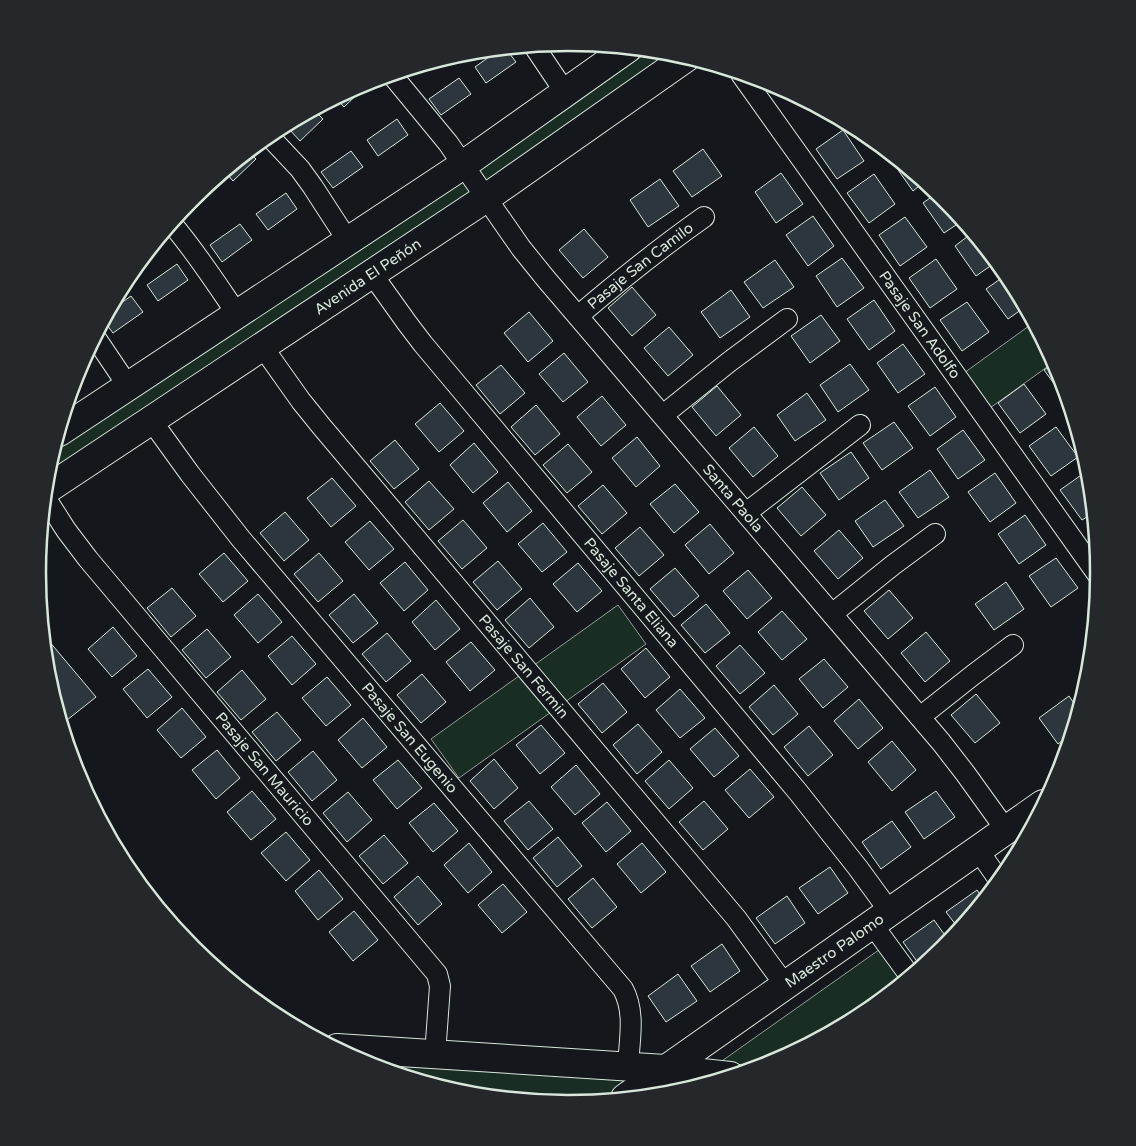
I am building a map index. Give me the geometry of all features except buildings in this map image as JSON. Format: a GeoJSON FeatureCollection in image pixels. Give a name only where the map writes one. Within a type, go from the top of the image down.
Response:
{"type":"FeatureCollection","features":[{"type":"Feature","properties":{"kind":"main road"},"geometry":{"type":"LineString","coordinates":[[68,426],[464,164],[619,54]]}},
{"type":"Feature","properties":{"kind":"main road","name":"Avenida El Peñón"},"geometry":{"type":"LineString","coordinates":[[54,485],[486,198],[678,63]]}},
{"type":"Feature","properties":{"kind":"main road","name":"Maestro Palomo"},"geometry":{"type":"LineString","coordinates":[[637,1090],[1032,812]]}},
{"type":"Feature","properties":{"kind":"main road"},"geometry":{"type":"LineString","coordinates":[[355,1049],[712,1074]]}},
{"type":"Feature","properties":{"kind":"street"},"geometry":{"type":"LineString","coordinates":[[538,52],[566,92]]}},
{"type":"Feature","properties":{"kind":"street","name":"Santa Paola"},"geometry":{"type":"LineString","coordinates":[[396,80],[464,164],[522,248],[920,717],[965,773],[1006,830]]}},
{"type":"Feature","properties":{"kind":"street","name":"Pasaje San Adolfo"},"geometry":{"type":"LineString","coordinates":[[748,83],[1090,563]]}},
{"type":"Feature","properties":{"kind":"street"},"geometry":{"type":"LineString","coordinates":[[274,142],[300,169],[348,241]]}},
{"type":"Feature","properties":{"kind":"street","name":"Pasaje San Camilo"},"geometry":{"type":"LineString","coordinates":[[578,316],[670,240],[704,217]]}},
{"type":"Feature","properties":{"kind":"street"},"geometry":{"type":"LineString","coordinates":[[176,229],[208,270],[237,314]]}},
{"type":"Feature","properties":{"kind":"street","name":"Pasaje Santa Eliana"},"geometry":{"type":"LineString","coordinates":[[372,274],[423,344],[798,792],[853,861],[907,969]]}},
{"type":"Feature","properties":{"kind":"street"},"geometry":{"type":"LineString","coordinates":[[663,415],[729,362],[787,319]]}},
{"type":"Feature","properties":{"kind":"street"},"geometry":{"type":"LineString","coordinates":[[100,343],[128,386]]}},
{"type":"Feature","properties":{"kind":"street","name":"Pasaje San Fermin"},"geometry":{"type":"LineString","coordinates":[[262,346],[322,427],[736,918],[785,985]]}},
{"type":"Feature","properties":{"kind":"street","name":"Pasaje San Eugenio"},"geometry":{"type":"LineString","coordinates":[[151,420],[241,539],[623,989],[628,997],[631,1017],[628,1067]]}},
{"type":"Feature","properties":{"kind":"street"},"geometry":{"type":"LineString","coordinates":[[746,513],[860,425]]}},
{"type":"Feature","properties":{"kind":"street","name":"Pasaje San Mauricio"},"geometry":{"type":"LineString","coordinates":[[51,507],[88,559],[437,974],[440,980],[440,992],[435,1055]]}},
{"type":"Feature","properties":{"kind":"street"},"geometry":{"type":"LineString","coordinates":[[832,614],[935,534]]}},
{"type":"Feature","properties":{"kind":"street"},"geometry":{"type":"LineString","coordinates":[[920,717],[1013,645]]}},
{"type":"Feature","properties":{"kind":"street"},"geometry":{"type":"LineString","coordinates":[[978,850],[994,874]]}},
{"type":"Feature","properties":{"kind":"green space"},"geometry":{"type":"Polygon","coordinates":[[[641,57],[662,60],[444,212],[57,466],[63,442],[566,110],[641,57]]]}},
{"type":"Feature","properties":{"kind":"green space"},"geometry":{"type":"Polygon","coordinates":[[[1028,327],[1047,367],[990,408],[964,373],[1028,327]]]}},
{"type":"Feature","properties":{"kind":"green space"},"geometry":{"type":"Polygon","coordinates":[[[618,605],[646,644],[459,778],[431,739],[618,605]]]}},
{"type":"Feature","properties":{"kind":"green space"},"geometry":{"type":"Polygon","coordinates":[[[883,947],[902,973],[858,1007],[799,1041],[742,1065],[719,1063],[883,947]]]}},
{"type":"Feature","properties":{"kind":"green space"},"geometry":{"type":"Polygon","coordinates":[[[394,1065],[588,1076],[669,1085],[602,1094],[534,1094],[466,1085],[394,1065]]]}}]}
